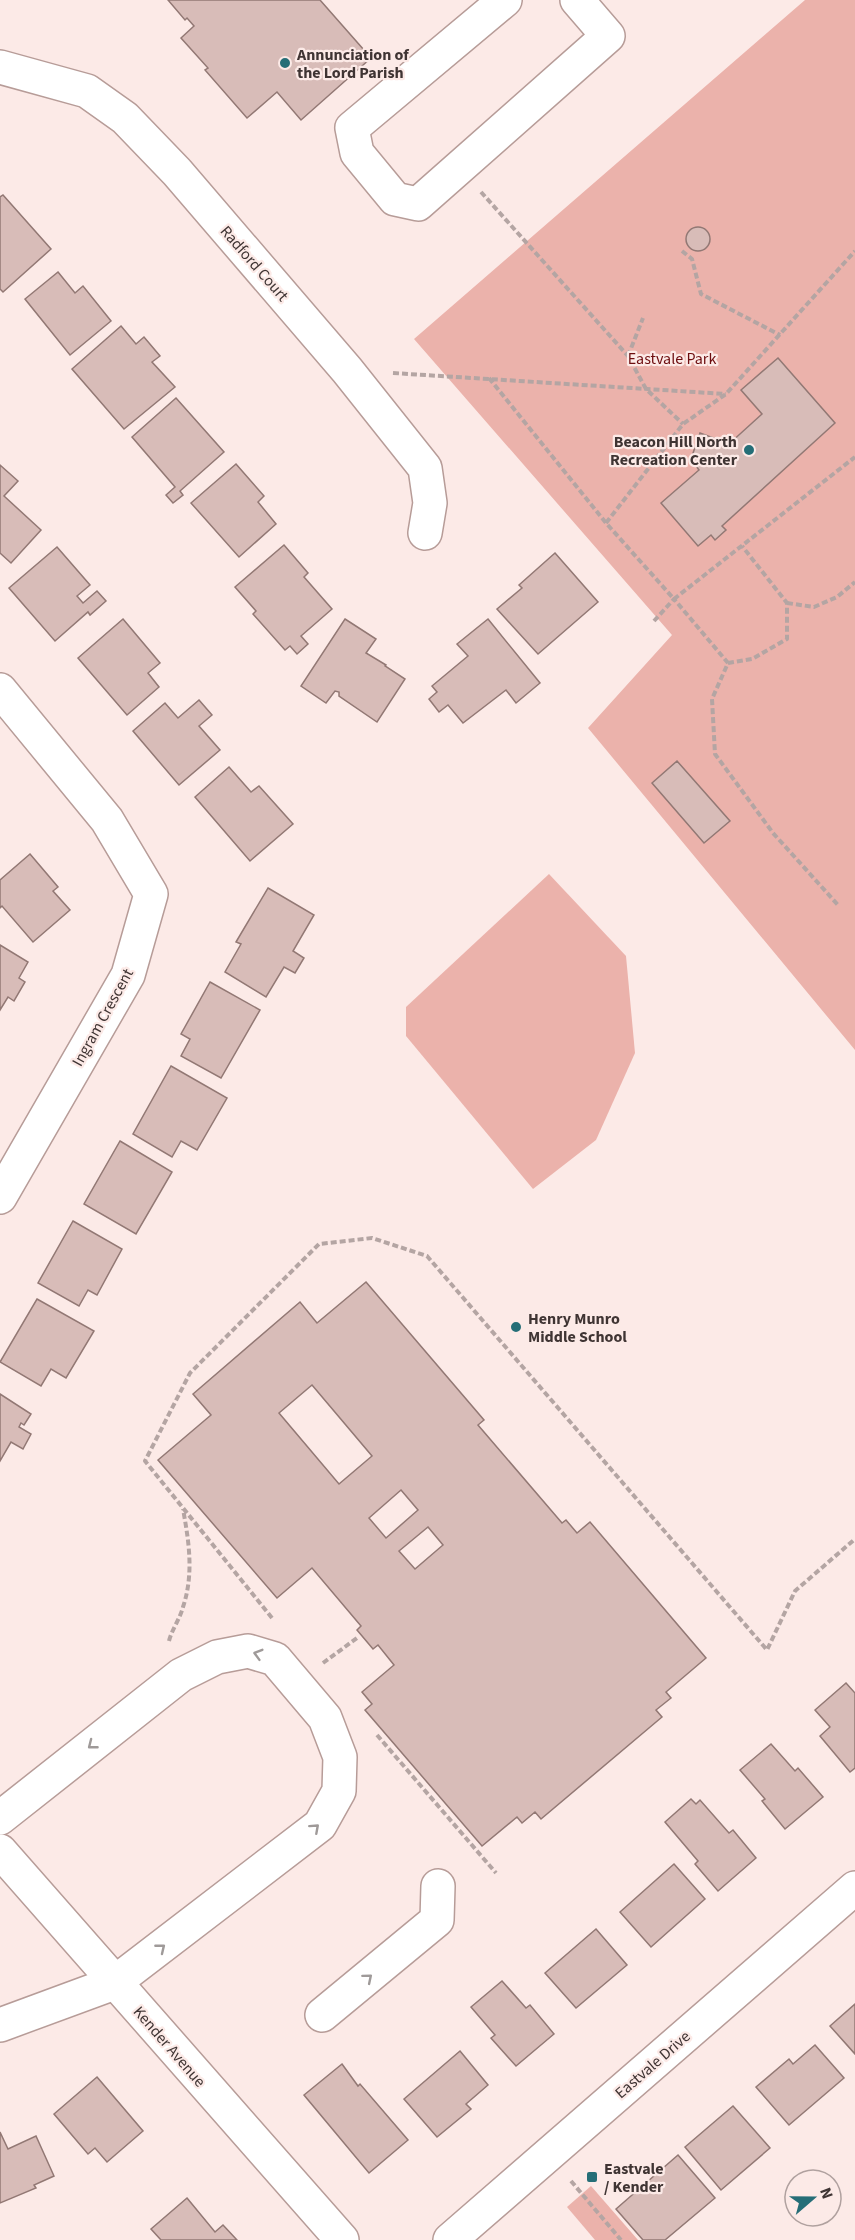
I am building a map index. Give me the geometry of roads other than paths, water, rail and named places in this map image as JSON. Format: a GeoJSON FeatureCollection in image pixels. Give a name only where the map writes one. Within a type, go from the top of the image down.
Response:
{"type":"FeatureCollection","features":[{"type":"Feature","properties":{"kind":"street"},"geometry":{"type":"LineString","coordinates":[[505,0],[352,128],[357,153],[395,199],[418,204],[608,36],[577,0]]}},
{"type":"Feature","properties":{"kind":"street","name":"Radford Court"},"geometry":{"type":"LineString","coordinates":[[0,67],[87,91],[125,118],[177,172],[347,370],[425,468],[430,503],[425,533]]}},
{"type":"Feature","properties":{"kind":"street","name":"Ingram Crescent"},"geometry":{"type":"LineString","coordinates":[[0,690],[107,820],[151,894],[128,975],[0,1197]]}},
{"type":"Feature","properties":{"kind":"street"},"geometry":{"type":"LineString","coordinates":[[0,1818],[181,1675],[217,1657],[248,1651],[275,1659],[325,1718],[340,1757],[339,1791],[320,1825],[114,1983],[0,2025]]}},
{"type":"Feature","properties":{"kind":"street","name":"Kender Avenue"},"geometry":{"type":"LineString","coordinates":[[0,1851],[342,2240]]}},
{"type":"Feature","properties":{"kind":"street"},"geometry":{"type":"LineString","coordinates":[[322,2015],[437,1920],[438,1886]]}},
{"type":"Feature","properties":{"kind":"street","name":"Eastvale Drive"},"geometry":{"type":"LineString","coordinates":[[450,2240],[855,1888]]}},
{"type":"Feature","properties":{"kind":"place","name":"Annunciation of the Lord Parish"},"geometry":{"type":"Point","coordinates":[285,63]}},
{"type":"Feature","properties":{"kind":"place","name":"Beacon Hill North Recreation Center"},"geometry":{"type":"Point","coordinates":[749,450]}},
{"type":"Feature","properties":{"kind":"place","name":"Henry Munro Middle School"},"geometry":{"type":"Point","coordinates":[516,1327]}},
{"type":"Feature","properties":{"kind":"place","name":"Eastvale / Kender"},"geometry":{"type":"Point","coordinates":[592,2177]}},
{"type":"Feature","properties":{"kind":"park label","name":"Eastvale Park"},"geometry":{"type":"Point","coordinates":[672,358]}}]}
